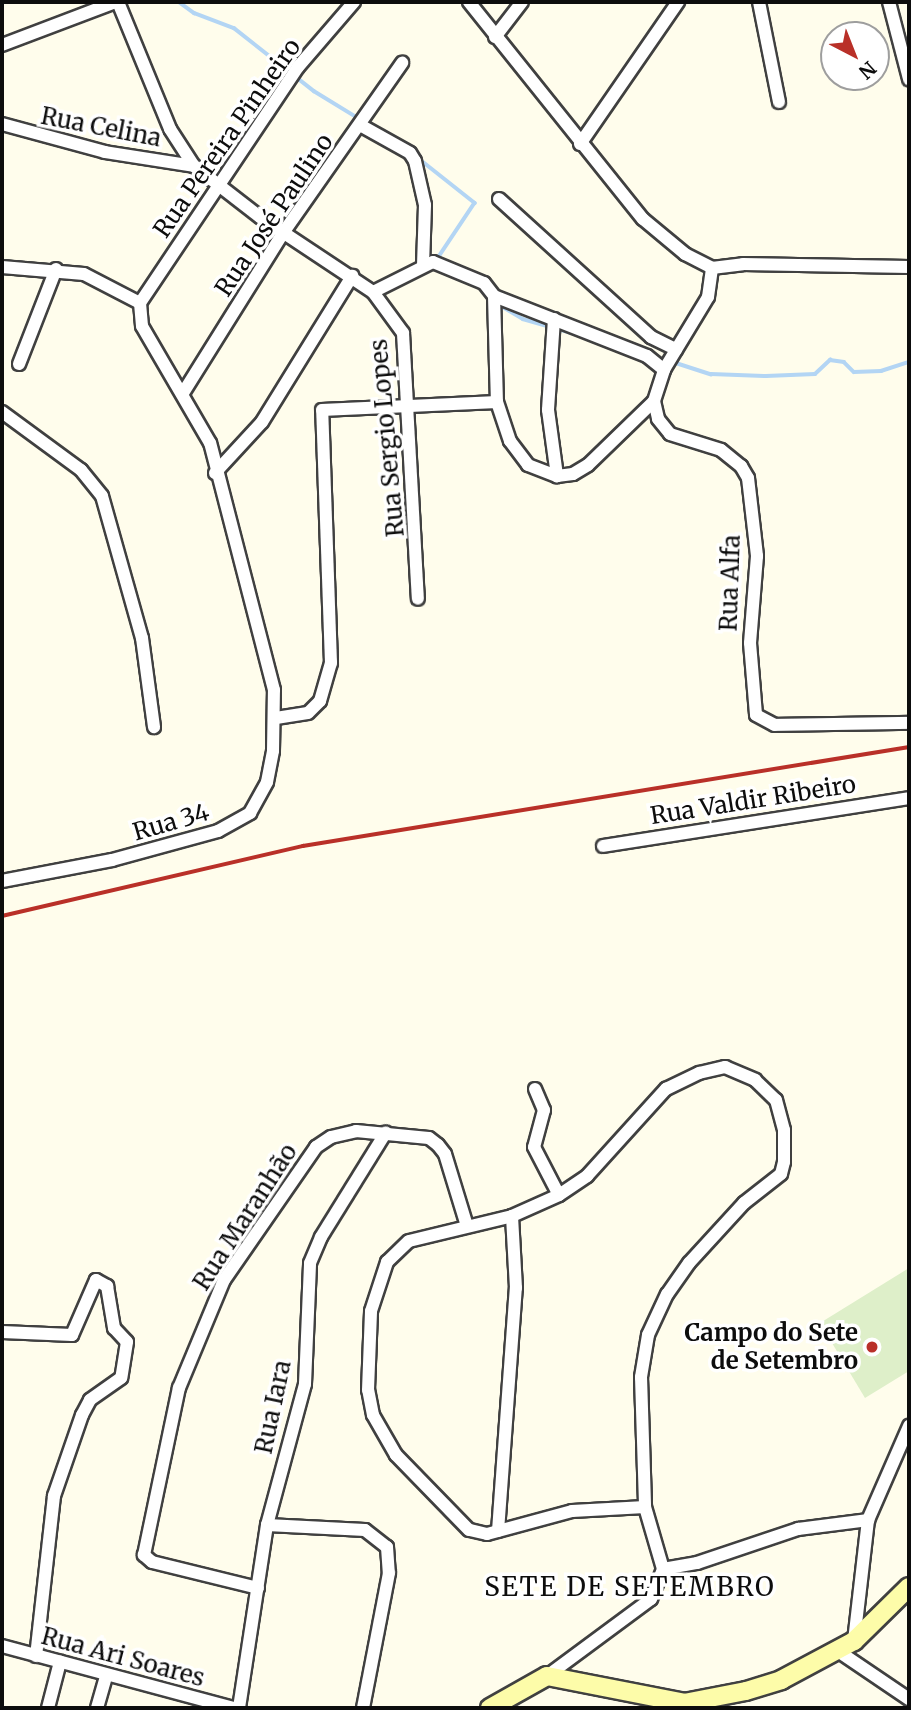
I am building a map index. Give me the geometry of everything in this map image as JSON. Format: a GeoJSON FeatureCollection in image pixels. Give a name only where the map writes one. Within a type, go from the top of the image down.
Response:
{"type":"FeatureCollection","features":[{"type":"Feature","properties":{"kind":"main road"},"geometry":{"type":"LineString","coordinates":[[490,1708],[547,1676],[684,1703],[717,1699],[781,1680],[838,1651],[855,1641],[909,1587]]}},
{"type":"Feature","properties":{"kind":"street"},"geometry":{"type":"LineString","coordinates":[[2,45],[116,2],[170,129],[194,166]]}},
{"type":"Feature","properties":{"kind":"street","name":"Rua Pereira Pinheiro"},"geometry":{"type":"LineString","coordinates":[[140,303],[298,67],[354,2]]}},
{"type":"Feature","properties":{"kind":"street"},"geometry":{"type":"LineString","coordinates":[[469,2],[580,144],[659,236],[712,268],[744,264],[909,267]]}},
{"type":"Feature","properties":{"kind":"street"},"geometry":{"type":"LineString","coordinates":[[495,37],[522,2]]}},
{"type":"Feature","properties":{"kind":"street"},"geometry":{"type":"LineString","coordinates":[[580,144],[678,2]]}},
{"type":"Feature","properties":{"kind":"street"},"geometry":{"type":"LineString","coordinates":[[759,2],[779,102]]}},
{"type":"Feature","properties":{"kind":"street"},"geometry":{"type":"LineString","coordinates":[[889,2],[909,79]]}},
{"type":"Feature","properties":{"kind":"street","name":"Rua José Paulino"},"geometry":{"type":"LineString","coordinates":[[183,393],[283,233],[402,63]]}},
{"type":"Feature","properties":{"kind":"street"},"geometry":{"type":"LineString","coordinates":[[363,120],[410,153],[415,161],[425,205],[423,264]]}},
{"type":"Feature","properties":{"kind":"street","name":"Rua Celina"},"geometry":{"type":"LineString","coordinates":[[2,124],[104,152],[194,166]]}},
{"type":"Feature","properties":{"kind":"street","name":"Rua Sergio Lopes"},"geometry":{"type":"LineString","coordinates":[[194,166],[283,233],[373,292],[403,333],[418,599]]}},
{"type":"Feature","properties":{"kind":"street"},"geometry":{"type":"LineString","coordinates":[[499,199],[651,337],[675,350]]}},
{"type":"Feature","properties":{"kind":"street"},"geometry":{"type":"LineString","coordinates":[[373,292],[423,264],[446,264],[484,283],[494,296],[647,356],[664,369]]}},
{"type":"Feature","properties":{"kind":"street"},"geometry":{"type":"LineString","coordinates":[[2,267],[56,269],[84,274],[140,303]]}},
{"type":"Feature","properties":{"kind":"street"},"geometry":{"type":"LineString","coordinates":[[494,296],[497,402],[516,453],[528,465],[557,476],[573,474],[588,465],[654,401],[664,369],[708,297],[712,268]]}},
{"type":"Feature","properties":{"kind":"street"},"geometry":{"type":"LineString","coordinates":[[19,364],[56,269]]}},
{"type":"Feature","properties":{"kind":"street"},"geometry":{"type":"LineString","coordinates":[[215,472],[262,422],[352,276]]}},
{"type":"Feature","properties":{"kind":"street","name":"Rua 34"},"geometry":{"type":"LineString","coordinates":[[2,881],[112,860],[234,825],[260,801],[273,751],[276,718],[271,676],[215,472],[210,443],[142,326],[140,303]]}},
{"type":"Feature","properties":{"kind":"street"},"geometry":{"type":"LineString","coordinates":[[554,319],[548,410],[557,476]]}},
{"type":"Feature","properties":{"kind":"street","name":"Rua Alfa"},"geometry":{"type":"LineString","coordinates":[[654,401],[658,419],[670,434],[721,450],[741,466],[748,478],[757,556],[750,643],[752,695],[756,715],[775,725],[909,723]]}},
{"type":"Feature","properties":{"kind":"street"},"geometry":{"type":"LineString","coordinates":[[276,718],[308,713],[320,701],[331,663],[322,410],[409,403],[497,402]]}},
{"type":"Feature","properties":{"kind":"street"},"geometry":{"type":"LineString","coordinates":[[2,412],[81,470],[102,496],[142,638],[154,727]]}},
{"type":"Feature","properties":{"kind":"street","name":"Rua Valdir Ribeiro"},"geometry":{"type":"LineString","coordinates":[[603,846],[909,798]]}},
{"type":"Feature","properties":{"kind":"street"},"geometry":{"type":"LineString","coordinates":[[547,1676],[651,1600],[663,1569],[645,1507],[641,1377],[648,1335],[667,1294],[722,1225],[781,1174],[783,1130],[776,1100],[755,1080],[725,1067],[666,1089],[587,1176],[559,1195],[512,1216],[420,1236],[387,1262],[371,1311],[368,1390],[383,1437],[412,1474],[469,1530],[498,1531],[572,1511],[645,1507]]}},
{"type":"Feature","properties":{"kind":"street"},"geometry":{"type":"LineString","coordinates":[[535,1089],[544,1110],[534,1147],[559,1195]]}},
{"type":"Feature","properties":{"kind":"street","name":"Rua Maranhão"},"geometry":{"type":"LineString","coordinates":[[258,1588],[152,1562],[144,1555],[179,1388],[224,1280],[316,1147],[331,1136],[356,1130],[429,1138],[445,1154],[467,1226]]}},
{"type":"Feature","properties":{"kind":"street","name":"Rua Iara"},"geometry":{"type":"LineString","coordinates":[[237,1708],[267,1525],[305,1384],[310,1263],[321,1237],[386,1132]]}},
{"type":"Feature","properties":{"kind":"street"},"geometry":{"type":"LineString","coordinates":[[498,1531],[516,1288],[512,1216]]}},
{"type":"Feature","properties":{"kind":"street"},"geometry":{"type":"LineString","coordinates":[[2,1332],[72,1335],[96,1280],[107,1286],[114,1328],[127,1342],[121,1378],[90,1400],[82,1415],[54,1496],[36,1656]]}},
{"type":"Feature","properties":{"kind":"street"},"geometry":{"type":"LineString","coordinates":[[855,1641],[868,1521],[909,1426]]}},
{"type":"Feature","properties":{"kind":"street"},"geometry":{"type":"LineString","coordinates":[[663,1569],[697,1563],[798,1529],[868,1521]]}},
{"type":"Feature","properties":{"kind":"street"},"geometry":{"type":"LineString","coordinates":[[267,1525],[365,1530],[387,1547],[389,1573],[363,1708]]}},
{"type":"Feature","properties":{"kind":"street","name":"Rua Ari Soares"},"geometry":{"type":"LineString","coordinates":[[2,1646],[106,1676],[237,1708]]}},
{"type":"Feature","properties":{"kind":"street"},"geometry":{"type":"LineString","coordinates":[[838,1651],[909,1699]]}},
{"type":"Feature","properties":{"kind":"street"},"geometry":{"type":"LineString","coordinates":[[48,1708],[60,1662]]}},
{"type":"Feature","properties":{"kind":"street"},"geometry":{"type":"LineString","coordinates":[[97,1708],[106,1676]]}},
{"type":"Feature","properties":{"kind":"green space","name":"Campo do Sete de Setembro"},"geometry":{"type":"Polygon","coordinates":[[[909,1268],[909,1371],[865,1398],[820,1323],[909,1268]]]}},
{"type":"Feature","properties":{"kind":"waterway"},"geometry":{"type":"LineString","coordinates":[[179,2],[194,13],[234,28],[314,91],[358,118]]}},
{"type":"Feature","properties":{"kind":"waterway"},"geometry":{"type":"LineString","coordinates":[[417,157],[475,203],[437,260]]}},
{"type":"Feature","properties":{"kind":"waterway"},"geometry":{"type":"LineString","coordinates":[[498,304],[523,319],[575,334]]}},
{"type":"Feature","properties":{"kind":"waterway"},"geometry":{"type":"LineString","coordinates":[[673,362],[711,374],[766,376],[815,374],[830,360],[844,362],[854,372],[881,371],[909,362]]}},
{"type":"Feature","properties":{"kind":"railway"},"geometry":{"type":"LineString","coordinates":[[2,916],[303,846],[909,747]]}},
{"type":"Feature","properties":{"kind":"place","name":"Campo do Sete de Setembro"},"geometry":{"type":"Point","coordinates":[872,1347]}},
{"type":"Feature","properties":{"kind":"district","name":"SETE DE SETEMBRO"},"geometry":{"type":"Point","coordinates":[630,1587]}}]}
